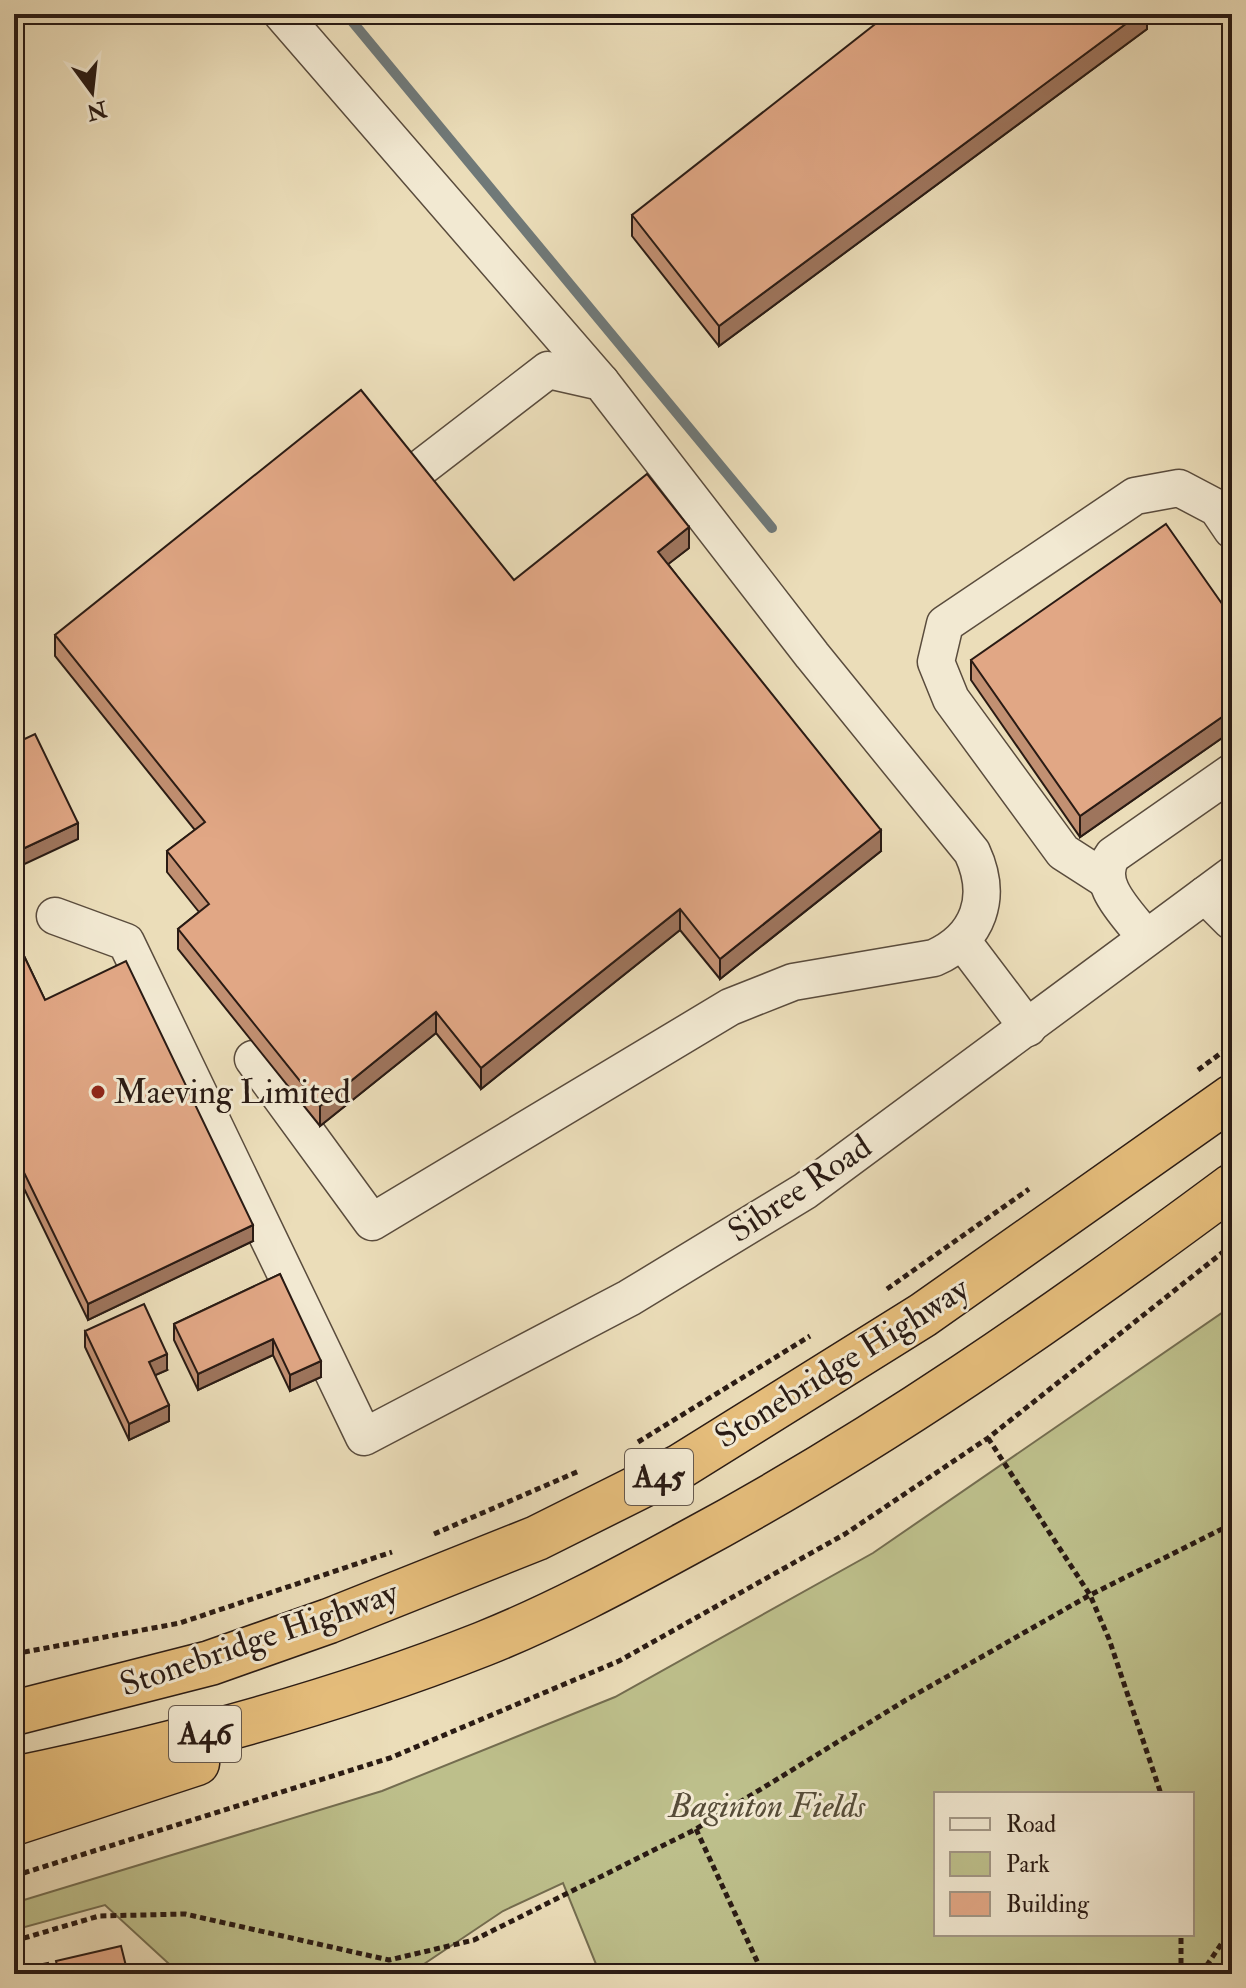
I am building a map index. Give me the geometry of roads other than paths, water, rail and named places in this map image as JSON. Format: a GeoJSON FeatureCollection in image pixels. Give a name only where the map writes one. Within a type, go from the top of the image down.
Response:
{"type":"FeatureCollection","features":[{"type":"Feature","properties":{"kind":"highway","name":"Stonebridge Highway"},"geometry":{"type":"LineString","coordinates":[[14,1713],[210,1663],[329,1621],[537,1538],[681,1466],[923,1315],[1232,1097]]}},
{"type":"Feature","properties":{"kind":"highway","name":"Stonebridge Highway"},"geometry":{"type":"LineString","coordinates":[[14,1779],[171,1743],[393,1678],[486,1643],[596,1593],[777,1495],[928,1400],[1232,1186]]}},
{"type":"Feature","properties":{"kind":"highway","name":"A45"},"geometry":{"type":"LineString","coordinates":[[14,1823],[243,1747],[393,1678]]}},
{"type":"Feature","properties":{"kind":"lane"},"geometry":{"type":"LineString","coordinates":[[253,1059],[372,1222],[730,1007],[793,982],[934,958],[963,942],[973,926],[983,892],[981,872],[972,852],[812,655],[601,382],[282,14]]}},
{"type":"Feature","properties":{"kind":"lane"},"geometry":{"type":"LineString","coordinates":[[413,474],[548,370],[601,382]]}},
{"type":"Feature","properties":{"kind":"lane"},"geometry":{"type":"LineString","coordinates":[[1146,938],[1105,879],[1063,852],[951,699],[936,662],[945,624],[1135,496],[1179,488],[1217,508],[1232,530]]}},
{"type":"Feature","properties":{"kind":"lane"},"geometry":{"type":"LineString","coordinates":[[1105,879],[1107,862],[1113,855],[1232,772]]}},
{"type":"Feature","properties":{"kind":"lane","name":"Sibree Road"},"geometry":{"type":"LineString","coordinates":[[55,916],[126,942],[364,1437],[629,1298],[805,1191],[1218,885],[1231,921]]}},
{"type":"Feature","properties":{"kind":"lane"},"geometry":{"type":"LineString","coordinates":[[963,942],[1028,1028]]}},
{"type":"Feature","properties":{"kind":"waterway"},"geometry":{"type":"LineString","coordinates":[[346,14],[772,528]]}},
{"type":"Feature","properties":{"kind":"place","name":"Maeving Limited"},"geometry":{"type":"Point","coordinates":[98,1092]}},
{"type":"Feature","properties":{"kind":"park label","name":"Baginton Fields"},"geometry":{"type":"Point","coordinates":[767,1806]}}]}
